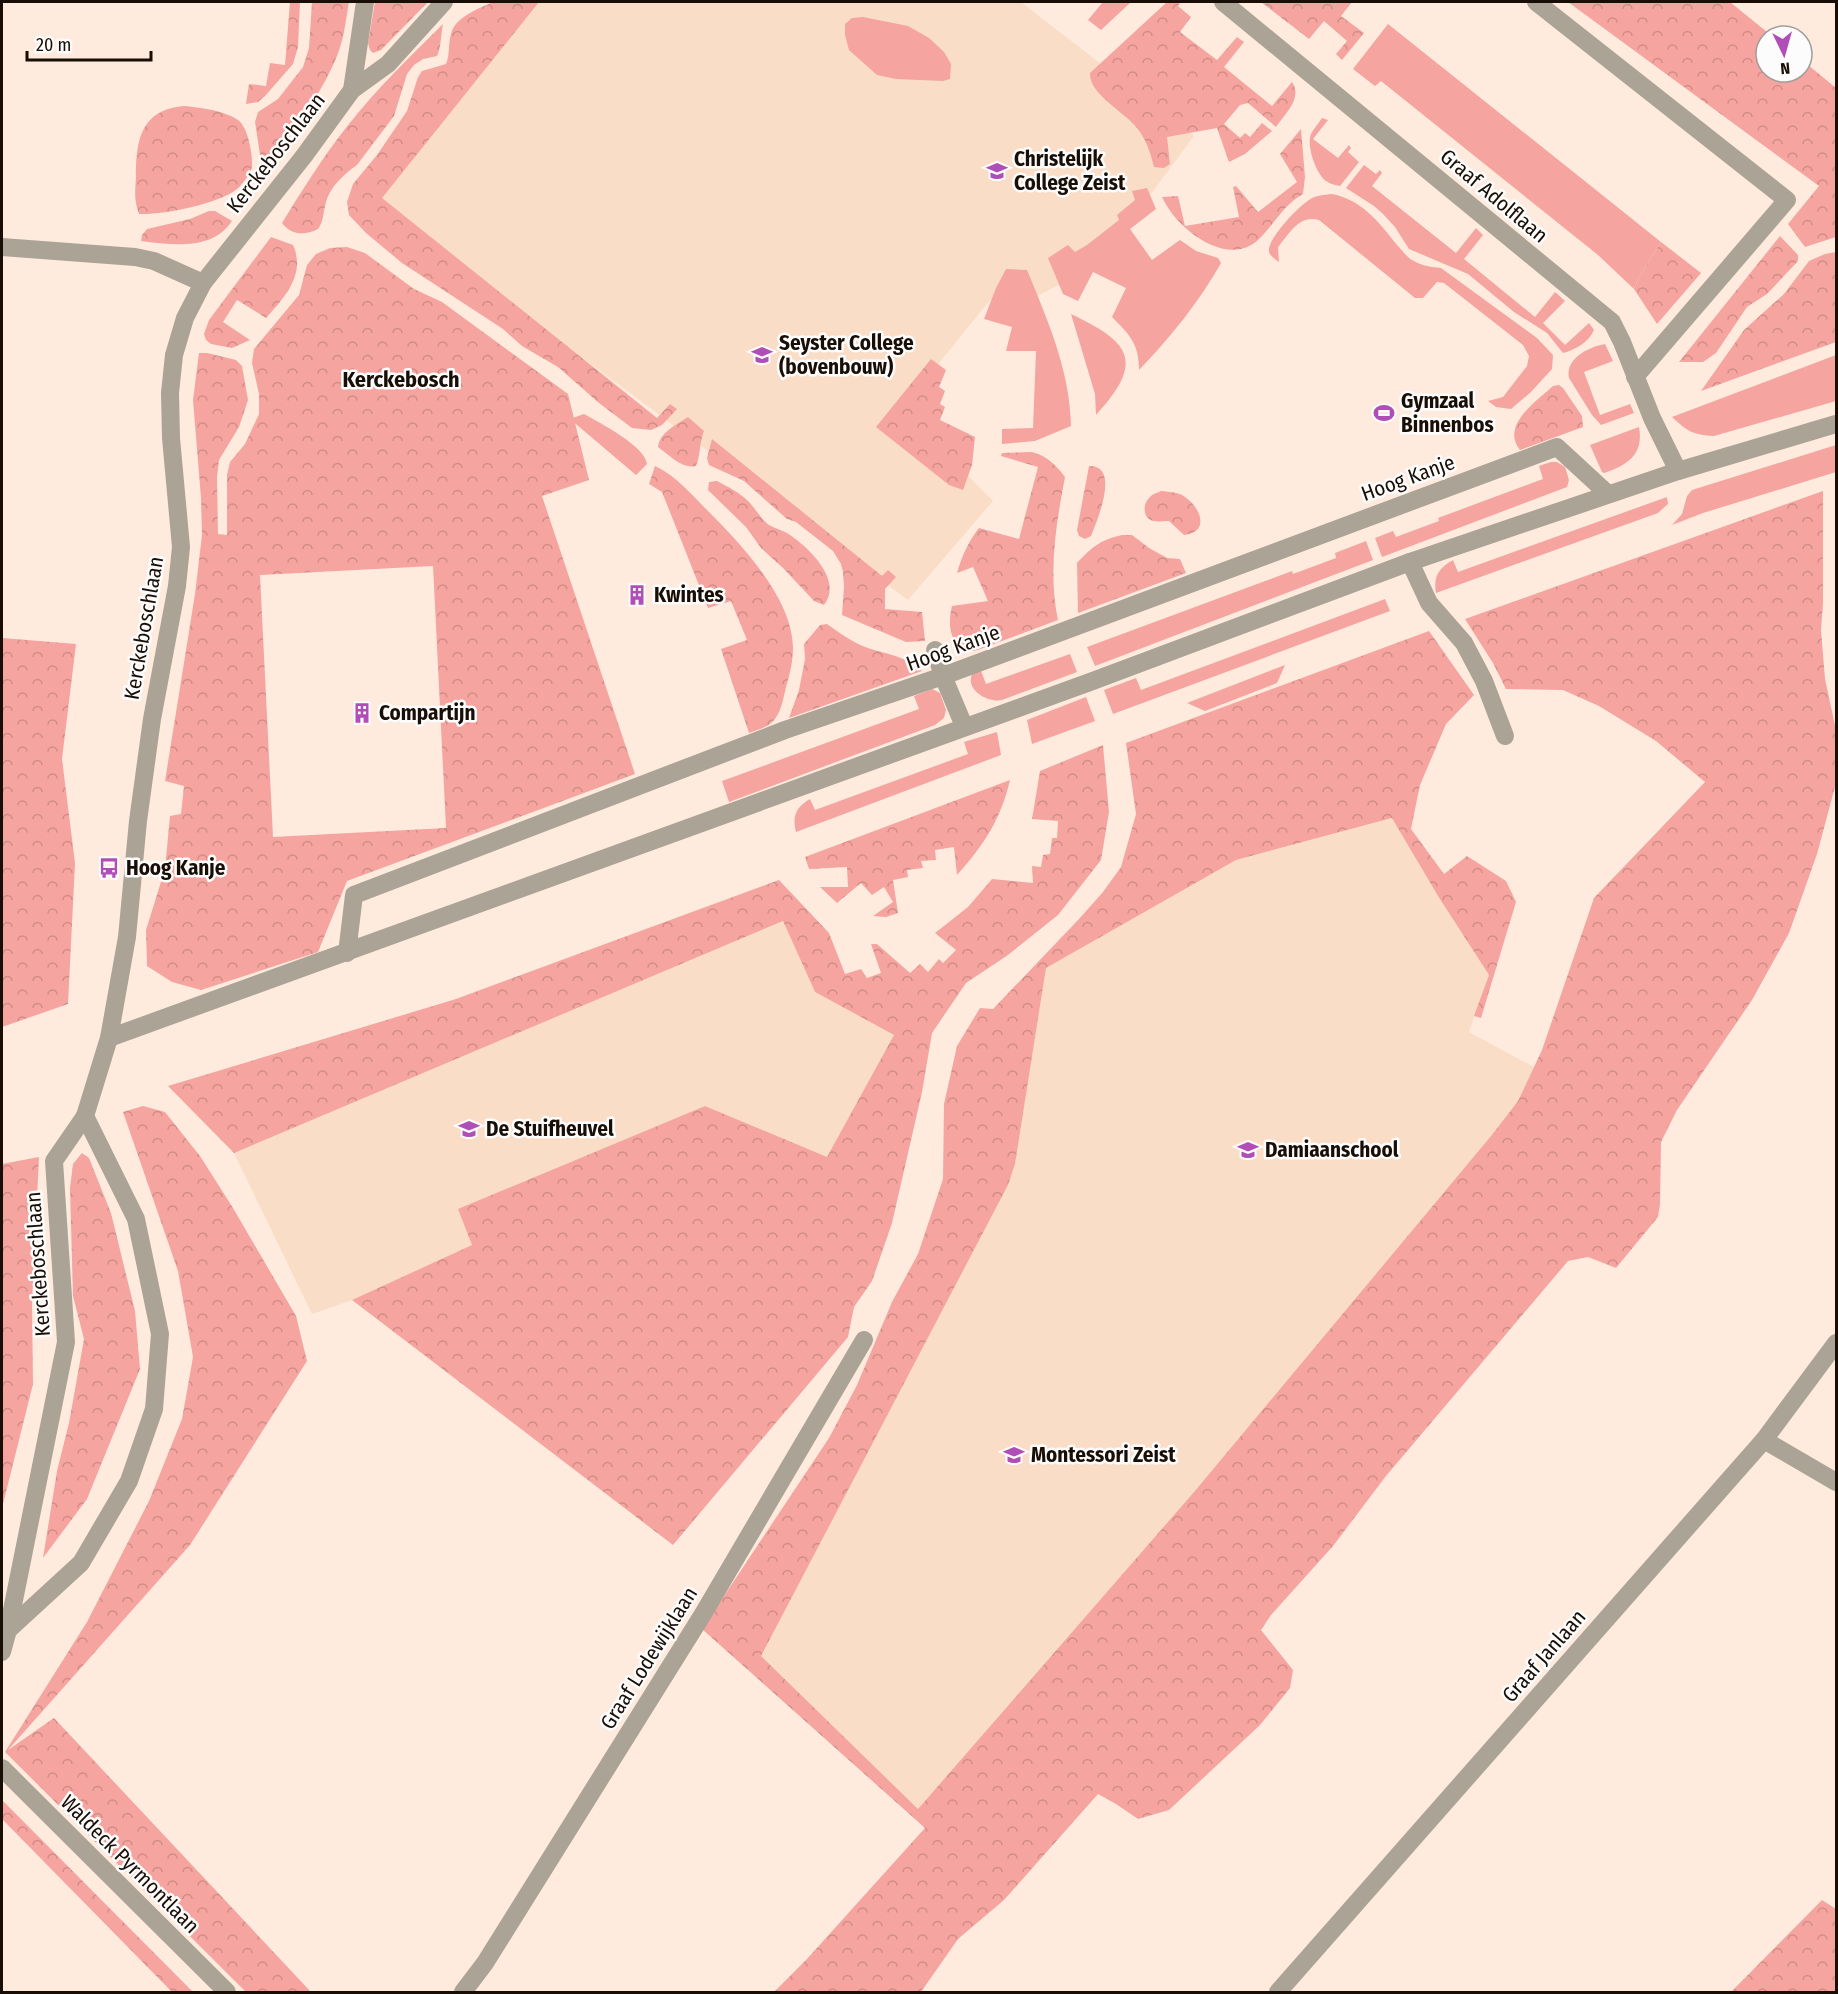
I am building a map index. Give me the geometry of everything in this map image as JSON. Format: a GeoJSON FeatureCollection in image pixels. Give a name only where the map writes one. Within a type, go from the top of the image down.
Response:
{"type":"FeatureCollection","features":[{"type":"Feature","properties":{"kind":"street","name":"Kerckeboschlaan"},"geometry":{"type":"LineString","coordinates":[[352,90],[365,2]]}},
{"type":"Feature","properties":{"kind":"street","name":"Kerckeboschlaan"},"geometry":{"type":"LineString","coordinates":[[2,1652],[66,1342],[54,1161],[86,1116],[109,1038],[127,937],[138,821],[152,719],[177,586],[180,547],[171,438],[174,355],[185,318],[203,283],[304,156],[352,90],[388,64],[444,2]]}},
{"type":"Feature","properties":{"kind":"street","name":"Graaf Adolflaan"},"geometry":{"type":"LineString","coordinates":[[1223,2],[1612,322],[1652,418],[1678,471]]}},
{"type":"Feature","properties":{"kind":"street"},"geometry":{"type":"LineString","coordinates":[[1536,2],[1787,200],[1635,377]]}},
{"type":"Feature","properties":{"kind":"street"},"geometry":{"type":"LineString","coordinates":[[2,246],[135,257],[154,261],[203,283]]}},
{"type":"Feature","properties":{"kind":"street"},"geometry":{"type":"LineString","coordinates":[[109,1038],[1090,682],[1410,562],[1678,471],[1836,424]]}},
{"type":"Feature","properties":{"kind":"street","name":"Hoog Kanje"},"geometry":{"type":"LineString","coordinates":[[347,953],[354,894],[785,730],[944,676],[1557,447],[1608,494]]}},
{"type":"Feature","properties":{"kind":"street"},"geometry":{"type":"LineString","coordinates":[[1410,562],[1429,603],[1464,643],[1484,681],[1505,736]]}},
{"type":"Feature","properties":{"kind":"street"},"geometry":{"type":"LineString","coordinates":[[935,650],[964,726]]}},
{"type":"Feature","properties":{"kind":"street"},"geometry":{"type":"LineString","coordinates":[[8,1630],[81,1563],[129,1482],[154,1409],[160,1334],[136,1220],[86,1116]]}},
{"type":"Feature","properties":{"kind":"street","name":"Graaf Lodewijklaan"},"geometry":{"type":"LineString","coordinates":[[463,1992],[485,1963],[703,1614],[864,1340]]}},
{"type":"Feature","properties":{"kind":"street","name":"Graaf Janlaan"},"geometry":{"type":"LineString","coordinates":[[1278,1992],[1764,1440],[1836,1343]]}},
{"type":"Feature","properties":{"kind":"street"},"geometry":{"type":"LineString","coordinates":[[1764,1440],[1836,1482]]}},
{"type":"Feature","properties":{"kind":"street","name":"Waldeck Pyrmontlaan"},"geometry":{"type":"LineString","coordinates":[[2,1768],[227,1992]]}},
{"type":"Feature","properties":{"kind":"shaded area","name":"Seyster College (bovenbouw)"},"geometry":{"type":"Polygon","coordinates":[[[533,2],[1021,2],[1194,136],[1142,206],[1067,281],[1025,302],[990,300],[902,409],[993,501],[908,600],[376,204],[533,2]]]}},
{"type":"Feature","properties":{"kind":"shaded area","name":"Damiaanschool"},"geometry":{"type":"Polygon","coordinates":[[[1393,818],[1438,896],[1489,975],[1469,1032],[1534,1067],[1518,1101],[1194,1492],[918,1809],[760,1656],[1008,1185],[1015,1164],[1046,968],[1236,860],[1393,818]]]}},
{"type":"Feature","properties":{"kind":"shaded area","name":"De Stuifheuvel"},"geometry":{"type":"Polygon","coordinates":[[[783,921],[815,992],[894,1035],[827,1158],[705,1106],[459,1209],[472,1245],[352,1300],[312,1314],[234,1153],[783,921]]]}},
{"type":"Feature","properties":{"kind":"green space"},"geometry":{"type":"Polygon","coordinates":[[[290,2],[300,2],[298,47],[293,64],[258,102],[246,104],[249,84],[266,86],[270,63],[285,65],[290,2]]]}},
{"type":"Feature","properties":{"kind":"green space"},"geometry":{"type":"Polygon","coordinates":[[[312,2],[349,2],[341,43],[322,87],[263,174],[255,122],[258,112],[278,99],[303,67],[309,48],[312,2]]]}},
{"type":"Feature","properties":{"kind":"green space"},"geometry":{"type":"Polygon","coordinates":[[[375,2],[428,2],[381,50],[373,53],[368,43],[375,2]]]}},
{"type":"Feature","properties":{"kind":"green space"},"geometry":{"type":"Polygon","coordinates":[[[493,2],[539,2],[382,198],[657,418],[670,404],[677,409],[662,425],[651,430],[632,428],[558,367],[522,346],[503,329],[402,263],[366,233],[349,215],[347,202],[353,184],[377,155],[407,111],[422,71],[446,64],[453,28],[468,14],[493,2]]]}},
{"type":"Feature","properties":{"kind":"green space"},"geometry":{"type":"Polygon","coordinates":[[[1103,2],[1131,2],[1101,30],[1088,20],[1103,2]]]}},
{"type":"Feature","properties":{"kind":"green space"},"geometry":{"type":"Polygon","coordinates":[[[1167,2],[1180,3],[1178,6],[1191,17],[1180,32],[1217,60],[1237,37],[1244,42],[1224,67],[1272,106],[1292,82],[1295,88],[1292,106],[1276,127],[1248,103],[1240,105],[1224,124],[1240,138],[1245,133],[1250,137],[1262,123],[1272,131],[1245,154],[1229,162],[1217,128],[1167,137],[1170,164],[1164,168],[1154,167],[1140,132],[1102,97],[1091,81],[1090,73],[1167,2]]]}},
{"type":"Feature","properties":{"kind":"green space"},"geometry":{"type":"Polygon","coordinates":[[[1261,2],[1352,2],[1341,16],[1364,33],[1342,60],[1336,54],[1347,41],[1324,21],[1309,39],[1261,2]]]}},
{"type":"Feature","properties":{"kind":"green space"},"geometry":{"type":"Polygon","coordinates":[[[1568,2],[1730,2],[1757,24],[1754,24],[1754,84],[1814,84],[1814,70],[1836,88],[1836,237],[1805,247],[1788,224],[1819,186],[1568,2]]]}},
{"type":"Feature","properties":{"kind":"green space"},"geometry":{"type":"Polygon","coordinates":[[[863,17],[908,26],[929,38],[944,52],[951,64],[950,79],[943,81],[896,79],[877,75],[849,50],[845,35],[845,24],[852,18],[863,17]]]}},
{"type":"Feature","properties":{"kind":"green space"},"geometry":{"type":"Polygon","coordinates":[[[443,24],[437,56],[423,59],[407,74],[394,116],[357,165],[334,186],[326,202],[318,229],[308,233],[289,230],[282,223],[340,136],[383,85],[443,24]]]}},
{"type":"Feature","properties":{"kind":"green space"},"geometry":{"type":"Polygon","coordinates":[[[1388,24],[1661,242],[1634,289],[1598,255],[1381,81],[1375,86],[1353,69],[1388,24]]]}},
{"type":"Feature","properties":{"kind":"green space"},"geometry":{"type":"Polygon","coordinates":[[[185,106],[219,112],[238,120],[245,129],[249,142],[252,156],[251,170],[237,189],[217,199],[176,210],[139,214],[135,196],[136,163],[144,129],[159,113],[170,108],[185,106]]]}},
{"type":"Feature","properties":{"kind":"green space"},"geometry":{"type":"Polygon","coordinates":[[[1322,118],[1328,120],[1313,139],[1338,158],[1349,145],[1351,148],[1348,152],[1359,162],[1340,186],[1329,183],[1322,177],[1311,152],[1311,134],[1322,118]]]}},
{"type":"Feature","properties":{"kind":"green space"},"geometry":{"type":"Polygon","coordinates":[[[1301,129],[1305,177],[1303,194],[1284,209],[1258,240],[1245,248],[1231,250],[1203,241],[1190,231],[1178,220],[1162,197],[1178,196],[1185,226],[1239,217],[1233,187],[1236,186],[1258,212],[1297,182],[1280,154],[1301,129]]]}},
{"type":"Feature","properties":{"kind":"green space"},"geometry":{"type":"Polygon","coordinates":[[[1364,165],[1376,174],[1380,170],[1382,173],[1372,186],[1456,253],[1476,228],[1483,235],[1464,259],[1535,317],[1555,292],[1565,301],[1543,323],[1565,345],[1589,323],[1594,330],[1589,338],[1581,345],[1563,353],[1547,333],[1514,312],[1468,274],[1409,249],[1395,227],[1383,214],[1346,188],[1364,165]]]}},
{"type":"Feature","properties":{"kind":"green space"},"geometry":{"type":"Polygon","coordinates":[[[1147,188],[1156,209],[1130,229],[1152,260],[1180,240],[1196,251],[1218,258],[1221,263],[1183,319],[1139,370],[1139,361],[1132,340],[1112,317],[1126,288],[1093,272],[1078,301],[1063,294],[1048,258],[1068,245],[1075,252],[1087,245],[1119,220],[1117,215],[1135,200],[1132,191],[1147,188]]]}},
{"type":"Feature","properties":{"kind":"green space"},"geometry":{"type":"Polygon","coordinates":[[[1332,194],[1352,201],[1369,213],[1411,260],[1441,268],[1537,338],[1553,355],[1552,369],[1530,393],[1511,409],[1496,407],[1488,401],[1503,397],[1527,366],[1529,356],[1523,345],[1444,283],[1437,282],[1423,298],[1415,298],[1319,220],[1300,222],[1278,247],[1279,262],[1272,256],[1269,247],[1291,216],[1312,198],[1332,194]]]}},
{"type":"Feature","properties":{"kind":"green space"},"geometry":{"type":"Polygon","coordinates":[[[209,211],[215,211],[232,221],[224,231],[203,242],[166,244],[141,241],[147,229],[190,219],[209,211]]]}},
{"type":"Feature","properties":{"kind":"green space"},"geometry":{"type":"Polygon","coordinates":[[[1780,236],[1798,255],[1798,261],[1767,294],[1747,307],[1716,353],[1703,362],[1679,362],[1780,236]]]}},
{"type":"Feature","properties":{"kind":"green space"},"geometry":{"type":"Polygon","coordinates":[[[271,237],[293,245],[297,266],[292,284],[266,318],[237,300],[223,322],[250,340],[232,348],[211,344],[206,340],[204,334],[209,320],[271,237]]]}},
{"type":"Feature","properties":{"kind":"green space"},"geometry":{"type":"Polygon","coordinates":[[[1661,242],[1701,273],[1657,324],[1634,289],[1661,242]]]}},
{"type":"Feature","properties":{"kind":"green space"},"geometry":{"type":"Polygon","coordinates":[[[347,247],[365,253],[414,289],[442,302],[568,394],[589,480],[542,496],[635,774],[347,881],[318,952],[201,990],[172,982],[147,966],[146,930],[165,869],[170,816],[181,814],[184,786],[165,781],[195,594],[202,535],[193,400],[199,353],[236,360],[242,366],[248,400],[239,427],[219,460],[218,534],[227,535],[227,475],[230,462],[245,444],[259,414],[259,394],[252,363],[254,349],[299,295],[307,265],[316,254],[330,248],[347,247]],[[433,566],[260,575],[273,837],[446,828],[433,566]]]}},
{"type":"Feature","properties":{"kind":"green space"},"geometry":{"type":"Polygon","coordinates":[[[1836,252],[1836,342],[1701,391],[1744,330],[1784,294],[1809,261],[1836,252]]]}},
{"type":"Feature","properties":{"kind":"green space"},"geometry":{"type":"Polygon","coordinates":[[[1006,269],[1027,270],[1050,327],[1062,366],[1070,406],[1071,426],[1035,441],[1002,444],[1002,429],[1033,428],[1036,351],[1006,351],[1012,327],[984,319],[1006,269]]]}},
{"type":"Feature","properties":{"kind":"green space"},"geometry":{"type":"Polygon","coordinates":[[[1071,314],[1107,334],[1118,344],[1124,355],[1126,367],[1121,380],[1112,396],[1096,415],[1095,394],[1071,314]]]}},
{"type":"Feature","properties":{"kind":"green space"},"geometry":{"type":"Polygon","coordinates":[[[1605,344],[1613,361],[1584,372],[1600,415],[1630,404],[1634,413],[1601,425],[1592,415],[1569,378],[1569,371],[1579,355],[1605,344]]]}},
{"type":"Feature","properties":{"kind":"green space"},"geometry":{"type":"Polygon","coordinates":[[[1836,355],[1836,401],[1714,436],[1691,431],[1672,417],[1836,355]]]}},
{"type":"Feature","properties":{"kind":"green space"},"geometry":{"type":"Polygon","coordinates":[[[931,359],[946,370],[939,387],[945,391],[940,404],[945,407],[940,420],[975,437],[972,465],[963,490],[949,485],[876,427],[931,359]]]}},
{"type":"Feature","properties":{"kind":"green space"},"geometry":{"type":"Polygon","coordinates":[[[1559,385],[1582,416],[1583,427],[1520,450],[1515,441],[1514,432],[1517,423],[1530,406],[1553,386],[1559,385]]]}},
{"type":"Feature","properties":{"kind":"green space"},"geometry":{"type":"Polygon","coordinates":[[[584,414],[639,450],[647,464],[636,475],[570,419],[584,414]]]}},
{"type":"Feature","properties":{"kind":"green space"},"geometry":{"type":"Polygon","coordinates":[[[688,417],[704,431],[696,466],[681,463],[658,447],[665,433],[688,417]]]}},
{"type":"Feature","properties":{"kind":"green space"},"geometry":{"type":"Polygon","coordinates":[[[1639,427],[1639,445],[1632,458],[1620,466],[1602,472],[1590,445],[1639,427]]]}},
{"type":"Feature","properties":{"kind":"green space"},"geometry":{"type":"Polygon","coordinates":[[[712,439],[882,576],[888,570],[896,577],[885,589],[885,609],[922,612],[925,641],[906,642],[842,615],[843,572],[833,551],[796,522],[787,519],[744,481],[709,465],[707,458],[712,439]]]}},
{"type":"Feature","properties":{"kind":"green space"},"geometry":{"type":"Polygon","coordinates":[[[1836,445],[1836,472],[1703,513],[1672,525],[1682,514],[1687,496],[1692,490],[1836,445]]]}},
{"type":"Feature","properties":{"kind":"green space"},"geometry":{"type":"Polygon","coordinates":[[[1032,452],[1050,461],[1065,477],[1053,566],[1058,620],[975,651],[967,649],[960,646],[952,636],[950,622],[952,606],[988,601],[973,567],[957,573],[963,555],[979,528],[1019,539],[1038,467],[1001,456],[1002,453],[1032,452]]]}},
{"type":"Feature","properties":{"kind":"green space"},"geometry":{"type":"Polygon","coordinates":[[[1557,462],[1565,467],[1569,480],[1567,487],[1382,557],[1375,538],[1393,531],[1396,537],[1439,521],[1438,518],[1543,479],[1539,466],[1557,462]]]}},
{"type":"Feature","properties":{"kind":"green space"},"geometry":{"type":"Polygon","coordinates":[[[655,466],[683,486],[734,538],[762,572],[784,609],[793,647],[791,667],[779,712],[774,721],[763,728],[749,733],[721,649],[747,640],[731,601],[708,608],[662,492],[649,484],[655,466]]]}},
{"type":"Feature","properties":{"kind":"green space"},"geometry":{"type":"Polygon","coordinates":[[[1089,466],[1099,468],[1104,474],[1105,484],[1098,519],[1091,536],[1085,539],[1079,536],[1077,530],[1089,466]]]}},
{"type":"Feature","properties":{"kind":"green space"},"geometry":{"type":"Polygon","coordinates":[[[717,481],[741,495],[763,520],[788,533],[815,557],[822,566],[830,585],[829,595],[824,605],[814,601],[761,548],[746,527],[708,490],[709,482],[717,481]]]}},
{"type":"Feature","properties":{"kind":"green space"},"geometry":{"type":"Polygon","coordinates":[[[1161,491],[1180,494],[1190,501],[1200,519],[1198,529],[1184,535],[1169,521],[1156,521],[1148,518],[1145,504],[1161,491]]]}},
{"type":"Feature","properties":{"kind":"green space"},"geometry":{"type":"Polygon","coordinates":[[[1823,491],[1821,630],[1825,679],[1836,730],[1836,783],[1817,854],[1789,933],[1752,1000],[1677,1110],[1661,1142],[1658,1217],[1616,1268],[1588,1257],[1568,1261],[1386,1476],[1333,1546],[1271,1615],[1261,1630],[1293,1670],[1290,1688],[1260,1725],[1169,1810],[1138,1819],[1098,1794],[1004,1900],[958,1939],[921,1992],[774,1992],[807,1959],[925,1828],[702,1629],[829,1438],[857,1385],[892,1302],[918,1254],[943,1179],[944,1104],[957,1046],[980,1008],[993,1009],[1079,919],[1121,867],[1136,814],[1126,743],[1429,631],[1474,695],[1446,724],[1420,785],[1411,829],[1444,874],[1467,856],[1506,881],[1516,902],[1481,1018],[1474,1016],[1489,975],[1438,896],[1392,818],[1236,860],[1046,968],[1015,1164],[1008,1185],[761,1656],[918,1809],[1194,1492],[1518,1101],[1542,1050],[1594,898],[1705,782],[1656,741],[1599,706],[1563,690],[1506,689],[1493,663],[1465,619],[1823,491]]]}},
{"type":"Feature","properties":{"kind":"green space"},"geometry":{"type":"Polygon","coordinates":[[[1667,497],[1668,504],[1658,513],[1436,593],[1435,582],[1438,573],[1453,560],[1458,572],[1667,497]]]}},
{"type":"Feature","properties":{"kind":"green space"},"geometry":{"type":"Polygon","coordinates":[[[1122,535],[1132,535],[1167,558],[1180,559],[1186,573],[1078,613],[1077,563],[1097,545],[1122,535]]]}},
{"type":"Feature","properties":{"kind":"green space"},"geometry":{"type":"Polygon","coordinates":[[[1366,541],[1373,560],[1095,666],[1087,647],[1292,571],[1293,574],[1336,558],[1335,553],[1366,541]]]}},
{"type":"Feature","properties":{"kind":"green space"},"geometry":{"type":"Polygon","coordinates":[[[1385,599],[1390,611],[1113,714],[1104,690],[1136,678],[1141,690],[1385,599]]]}},
{"type":"Feature","properties":{"kind":"green space"},"geometry":{"type":"Polygon","coordinates":[[[827,624],[860,645],[908,661],[922,671],[789,718],[799,690],[805,659],[804,644],[820,625],[827,624]]]}},
{"type":"Feature","properties":{"kind":"green space"},"geometry":{"type":"Polygon","coordinates":[[[2,638],[76,644],[62,759],[75,863],[68,1004],[2,1027],[2,638]]]}},
{"type":"Feature","properties":{"kind":"green space"},"geometry":{"type":"Polygon","coordinates":[[[1070,654],[1077,672],[1002,700],[990,699],[979,694],[972,685],[972,674],[981,671],[986,684],[1070,654]]]}},
{"type":"Feature","properties":{"kind":"green space"},"geometry":{"type":"Polygon","coordinates":[[[1285,665],[1277,683],[1205,711],[1187,703],[1285,665]]]}},
{"type":"Feature","properties":{"kind":"green space"},"geometry":{"type":"Polygon","coordinates":[[[932,689],[940,693],[946,710],[944,718],[935,725],[729,802],[722,781],[919,709],[914,696],[932,689]]]}},
{"type":"Feature","properties":{"kind":"green space"},"geometry":{"type":"Polygon","coordinates":[[[1086,697],[1095,721],[1032,744],[1027,720],[1086,697]]]}},
{"type":"Feature","properties":{"kind":"green space"},"geometry":{"type":"Polygon","coordinates":[[[997,732],[1001,755],[796,832],[796,812],[810,799],[815,810],[968,754],[964,742],[997,732]]]}},
{"type":"Feature","properties":{"kind":"green space"},"geometry":{"type":"Polygon","coordinates":[[[1103,745],[1109,812],[1101,860],[1058,915],[1008,955],[966,983],[932,1033],[922,1092],[892,1223],[872,1281],[854,1307],[848,1337],[673,1545],[352,1300],[472,1245],[458,1209],[705,1106],[827,1157],[894,1035],[815,992],[783,921],[234,1153],[168,1086],[456,999],[779,880],[829,933],[845,974],[861,969],[867,978],[881,973],[871,944],[877,944],[910,973],[920,964],[928,972],[939,959],[943,963],[956,950],[935,933],[968,907],[992,879],[1033,883],[1032,866],[1041,867],[1043,855],[1050,854],[1052,838],[1057,838],[1058,821],[1032,819],[1040,771],[1103,745]]]}},
{"type":"Feature","properties":{"kind":"green space"},"geometry":{"type":"Polygon","coordinates":[[[1010,780],[1002,807],[990,831],[957,875],[954,847],[935,850],[936,860],[921,861],[923,868],[907,870],[908,877],[893,880],[898,913],[886,917],[873,916],[893,902],[884,887],[872,895],[861,883],[837,903],[820,887],[848,887],[847,867],[809,869],[805,857],[1010,780]]]}},
{"type":"Feature","properties":{"kind":"green space"},"geometry":{"type":"Polygon","coordinates":[[[143,1106],[165,1112],[200,1156],[296,1316],[307,1361],[190,1545],[8,1750],[54,1718],[311,1992],[246,1992],[5,1752],[87,1622],[149,1501],[182,1419],[193,1357],[178,1271],[123,1112],[143,1106]]]}},
{"type":"Feature","properties":{"kind":"green space"},"geometry":{"type":"Polygon","coordinates":[[[82,1153],[89,1158],[111,1213],[135,1311],[140,1369],[87,1499],[43,1558],[57,1471],[69,1423],[84,1339],[73,1296],[70,1188],[73,1164],[82,1153]]]}},
{"type":"Feature","properties":{"kind":"green space"},"geometry":{"type":"Polygon","coordinates":[[[39,1157],[32,1303],[33,1384],[2,1508],[2,1164],[39,1157]]]}},
{"type":"Feature","properties":{"kind":"green space"},"geometry":{"type":"Polygon","coordinates":[[[2,1800],[193,1992],[172,1992],[2,1819],[2,1800]]]}},
{"type":"Feature","properties":{"kind":"green space"},"geometry":{"type":"Polygon","coordinates":[[[1822,1900],[1836,1909],[1836,1992],[1731,1992],[1822,1900]]]}},
{"type":"Feature","properties":{"kind":"place","name":"Christelijk College Zeist"},"geometry":{"type":"Point","coordinates":[997,171]}},
{"type":"Feature","properties":{"kind":"place","name":"Seyster College (bovenbouw)"},"geometry":{"type":"Point","coordinates":[762,355]}},
{"type":"Feature","properties":{"kind":"place","name":"Gymzaal Binnenbos"},"geometry":{"type":"Point","coordinates":[1384,413]}},
{"type":"Feature","properties":{"kind":"place","name":"Kwintes"},"geometry":{"type":"Point","coordinates":[637,595]}},
{"type":"Feature","properties":{"kind":"place","name":"Compartijn"},"geometry":{"type":"Point","coordinates":[362,713]}},
{"type":"Feature","properties":{"kind":"place","name":"Hoog Kanje"},"geometry":{"type":"Point","coordinates":[109,868]}},
{"type":"Feature","properties":{"kind":"place","name":"De Stuifheuvel"},"geometry":{"type":"Point","coordinates":[469,1129]}},
{"type":"Feature","properties":{"kind":"place","name":"Damiaanschool"},"geometry":{"type":"Point","coordinates":[1248,1150]}},
{"type":"Feature","properties":{"kind":"place","name":"Montessori Zeist"},"geometry":{"type":"Point","coordinates":[1014,1455]}},
{"type":"Feature","properties":{"kind":"district","name":"Kerckebosch"},"geometry":{"type":"Point","coordinates":[401,379]}}]}
